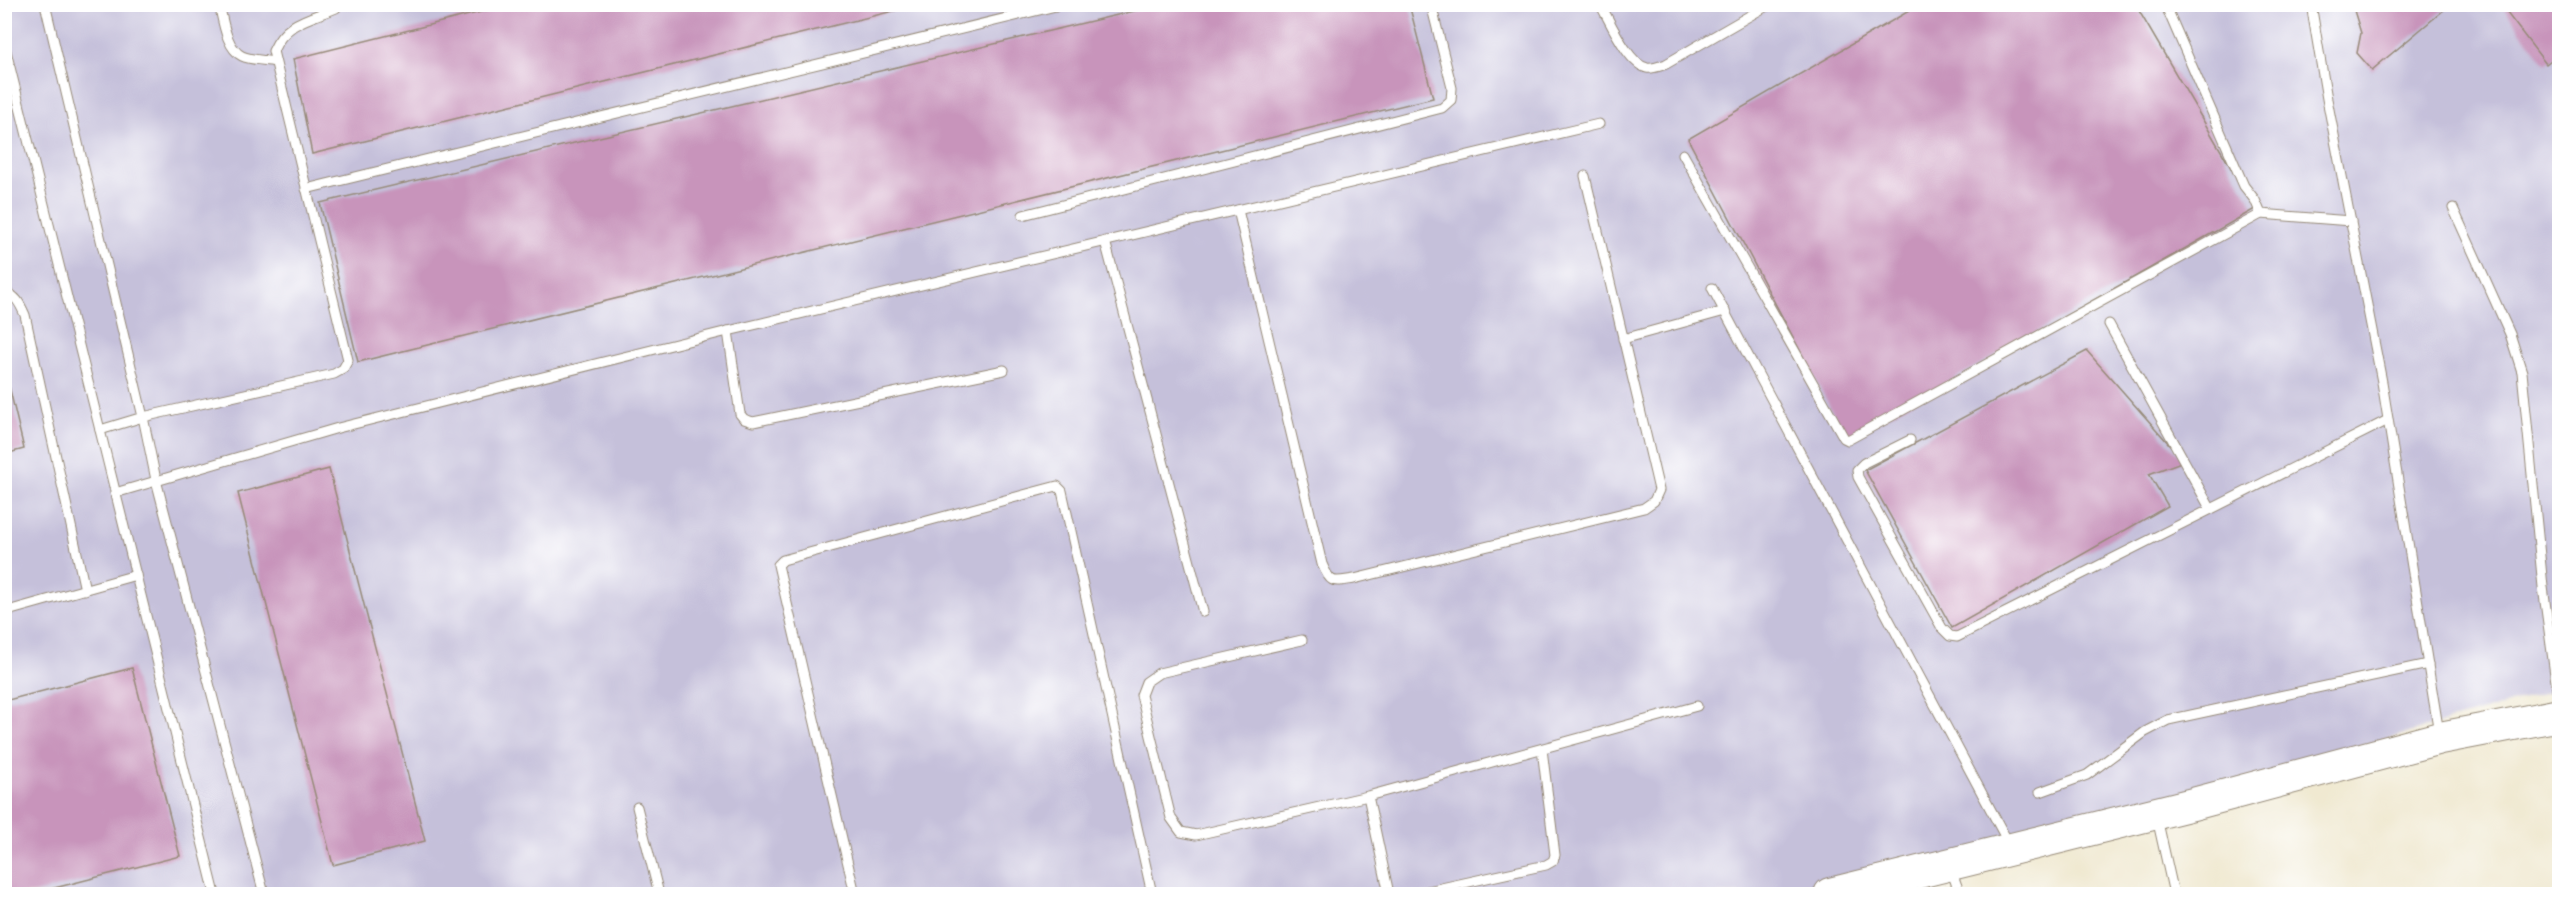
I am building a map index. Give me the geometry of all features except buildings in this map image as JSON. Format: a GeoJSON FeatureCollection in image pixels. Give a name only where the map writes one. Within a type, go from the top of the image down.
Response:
{"type":"FeatureCollection","features":[{"type":"Feature","properties":{"kind":"highway"},"geometry":{"type":"LineString","coordinates":[[1830,894],[2156,813],[2440,738],[2559,713]]}},
{"type":"Feature","properties":{"kind":"lane"},"geometry":{"type":"LineString","coordinates":[[45,4],[156,480],[264,894]]}},
{"type":"Feature","properties":{"kind":"lane"},"geometry":{"type":"LineString","coordinates":[[219,4],[227,35],[234,49],[242,56],[274,62]]}},
{"type":"Feature","properties":{"kind":"lane"},"geometry":{"type":"LineString","coordinates":[[100,430],[143,417],[334,374],[346,365],[348,360],[273,51],[279,36],[309,18],[336,8],[338,4]]}},
{"type":"Feature","properties":{"kind":"lane"},"geometry":{"type":"LineString","coordinates":[[306,189],[1064,4]]}},
{"type":"Feature","properties":{"kind":"lane"},"geometry":{"type":"LineString","coordinates":[[1023,215],[1442,108],[1451,100],[1452,88],[1431,4]]}},
{"type":"Feature","properties":{"kind":"lane"},"geometry":{"type":"LineString","coordinates":[[1600,4],[1630,55],[1638,64],[1650,69],[1666,64],[1770,4]]}},
{"type":"Feature","properties":{"kind":"lane"},"geometry":{"type":"LineString","coordinates":[[2165,4],[2244,186],[2255,200],[2261,214]]}},
{"type":"Feature","properties":{"kind":"lane"},"geometry":{"type":"LineString","coordinates":[[2311,4],[2388,420],[2440,738]]}},
{"type":"Feature","properties":{"kind":"lane"},"geometry":{"type":"LineString","coordinates":[[5,48],[215,894]]}},
{"type":"Feature","properties":{"kind":"lane"},"geometry":{"type":"LineString","coordinates":[[115,493],[338,428],[728,331],[1599,124]]}},
{"type":"Feature","properties":{"kind":"lane"},"geometry":{"type":"LineString","coordinates":[[1683,154],[1844,438],[1848,440],[2261,214],[2351,221]]}},
{"type":"Feature","properties":{"kind":"lane"},"geometry":{"type":"LineString","coordinates":[[1238,210],[1322,564],[1330,581],[1354,579],[1644,508],[1654,501],[1659,490],[1585,176]]}},
{"type":"Feature","properties":{"kind":"lane"},"geometry":{"type":"LineString","coordinates":[[2453,208],[2510,334],[2522,372],[2542,587],[2559,713]]}},
{"type":"Feature","properties":{"kind":"lane"},"geometry":{"type":"LineString","coordinates":[[1105,241],[1203,612]]}},
{"type":"Feature","properties":{"kind":"lane"},"geometry":{"type":"LineString","coordinates":[[1712,288],[2011,849]]}},
{"type":"Feature","properties":{"kind":"lane"},"geometry":{"type":"LineString","coordinates":[[4,292],[12,294],[18,300],[25,315],[84,590]]}},
{"type":"Feature","properties":{"kind":"lane"},"geometry":{"type":"LineString","coordinates":[[1623,339],[1725,311]]}},
{"type":"Feature","properties":{"kind":"lane"},"geometry":{"type":"LineString","coordinates":[[2109,324],[2210,508]]}},
{"type":"Feature","properties":{"kind":"lane"},"geometry":{"type":"LineString","coordinates":[[728,331],[740,414],[744,420],[753,422],[1004,370]]}},
{"type":"Feature","properties":{"kind":"lane"},"geometry":{"type":"LineString","coordinates":[[1910,440],[1864,463],[1857,470],[1858,477],[1942,628],[1950,636],[1957,637],[2388,420]]}},
{"type":"Feature","properties":{"kind":"lane"},"geometry":{"type":"LineString","coordinates":[[855,894],[778,565],[783,560],[1057,486],[1062,491],[1152,894]]}},
{"type":"Feature","properties":{"kind":"lane"},"geometry":{"type":"LineString","coordinates":[[4,612],[135,575]]}},
{"type":"Feature","properties":{"kind":"lane"},"geometry":{"type":"LineString","coordinates":[[1302,640],[1159,673],[1146,682],[1141,695],[1171,818],[1181,832],[1196,835],[1368,796],[1697,706]]}},
{"type":"Feature","properties":{"kind":"lane"},"geometry":{"type":"LineString","coordinates":[[2040,792],[2086,776],[2145,732],[2168,720],[2428,664]]}},
{"type":"Feature","properties":{"kind":"lane"},"geometry":{"type":"LineString","coordinates":[[1414,894],[1546,865],[1553,861],[1555,855],[1542,749]]}},
{"type":"Feature","properties":{"kind":"lane"},"geometry":{"type":"LineString","coordinates":[[1368,796],[1389,894]]}},
{"type":"Feature","properties":{"kind":"lane"},"geometry":{"type":"LineString","coordinates":[[637,807],[659,894]]}},
{"type":"Feature","properties":{"kind":"lane"},"geometry":{"type":"LineString","coordinates":[[2156,813],[2174,894]]}},
{"type":"Feature","properties":{"kind":"lane"},"geometry":{"type":"LineString","coordinates":[[1949,865],[1960,894]]}},
{"type":"Feature","properties":{"kind":"shaded area"},"geometry":{"type":"Polygon","coordinates":[[[5,5],[2559,5],[2559,689],[2034,842],[1806,894],[5,894],[5,5]]]}}]}
